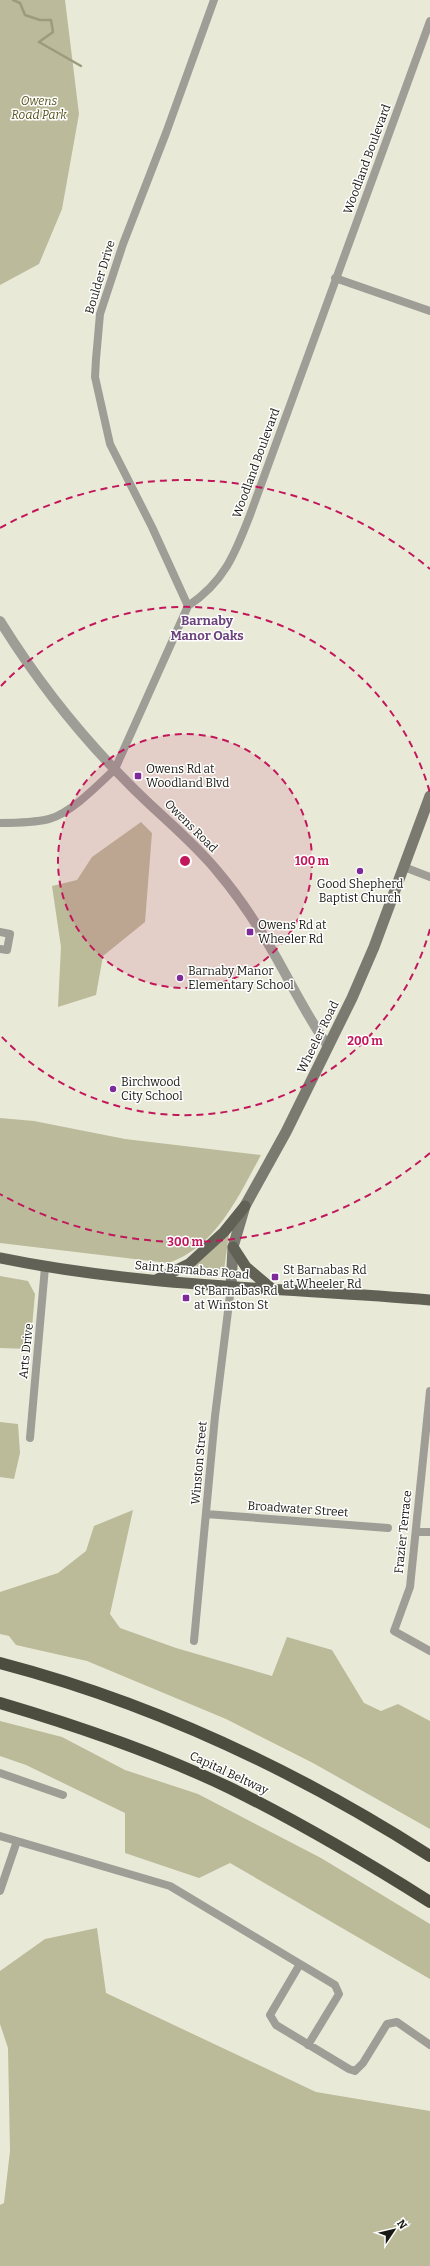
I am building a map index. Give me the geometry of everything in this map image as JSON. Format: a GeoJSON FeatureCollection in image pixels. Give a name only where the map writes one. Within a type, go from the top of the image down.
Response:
{"type":"FeatureCollection","features":[{"type":"Feature","properties":{"kind":"highway","name":"Capital Beltway"},"geometry":{"type":"LineString","coordinates":[[0,1663],[106,1695],[199,1732],[303,1781],[348,1806],[430,1856]]}},
{"type":"Feature","properties":{"kind":"highway","name":"Capital Beltway"},"geometry":{"type":"LineString","coordinates":[[0,1703],[132,1747],[228,1788],[326,1838],[430,1902]]}},
{"type":"Feature","properties":{"kind":"main road","name":"Wheeler Road"},"geometry":{"type":"LineString","coordinates":[[231,1287],[233,1247],[245,1206],[286,1132],[374,947],[430,796]]}},
{"type":"Feature","properties":{"kind":"main road"},"geometry":{"type":"LineString","coordinates":[[157,1280],[189,1264],[224,1232],[245,1206]]}},
{"type":"Feature","properties":{"kind":"main road"},"geometry":{"type":"LineString","coordinates":[[233,1247],[246,1267],[272,1290]]}},
{"type":"Feature","properties":{"kind":"main road","name":"Saint Barnabas Road"},"geometry":{"type":"LineString","coordinates":[[0,1258],[45,1266],[157,1280],[231,1287],[430,1300]]}},
{"type":"Feature","properties":{"kind":"street","name":"Boulder Drive"},"geometry":{"type":"LineString","coordinates":[[188,606],[152,527],[110,444],[95,377],[100,314],[119,255],[214,0]]}},
{"type":"Feature","properties":{"kind":"street","name":"Woodland Boulevard"},"geometry":{"type":"LineString","coordinates":[[188,606],[203,596],[222,575],[237,549],[430,21]]}},
{"type":"Feature","properties":{"kind":"street"},"geometry":{"type":"LineString","coordinates":[[335,278],[430,311]]}},
{"type":"Feature","properties":{"kind":"street"},"geometry":{"type":"LineString","coordinates":[[0,823],[37,822],[54,817],[100,784],[115,769],[188,606]]}},
{"type":"Feature","properties":{"kind":"street","name":"Owens Road"},"geometry":{"type":"LineString","coordinates":[[0,621],[37,676],[78,729],[115,769],[212,865],[237,896],[258,926],[304,1008],[328,1046]]}},
{"type":"Feature","properties":{"kind":"street"},"geometry":{"type":"LineString","coordinates":[[404,867],[430,877]]}},
{"type":"Feature","properties":{"kind":"street"},"geometry":{"type":"LineString","coordinates":[[0,932],[10,934],[4,949]]}},
{"type":"Feature","properties":{"kind":"street","name":"Arts Drive"},"geometry":{"type":"LineString","coordinates":[[30,1438],[45,1266]]}},
{"type":"Feature","properties":{"kind":"street","name":"Winston Street"},"geometry":{"type":"LineString","coordinates":[[194,1641],[206,1514],[231,1287]]}},
{"type":"Feature","properties":{"kind":"street","name":"Frazier Terrace"},"geometry":{"type":"LineString","coordinates":[[430,1391],[410,1586],[394,1631],[430,1651]]}},
{"type":"Feature","properties":{"kind":"street","name":"Broadwater Street"},"geometry":{"type":"LineString","coordinates":[[206,1514],[388,1528]]}},
{"type":"Feature","properties":{"kind":"street"},"geometry":{"type":"LineString","coordinates":[[416,1532],[430,1532]]}},
{"type":"Feature","properties":{"kind":"street"},"geometry":{"type":"LineString","coordinates":[[0,1773],[63,1795]]}},
{"type":"Feature","properties":{"kind":"street"},"geometry":{"type":"LineString","coordinates":[[0,1836],[170,1886],[335,1985],[339,1994],[308,2045]]}},
{"type":"Feature","properties":{"kind":"street"},"geometry":{"type":"LineString","coordinates":[[0,1891],[17,1841]]}},
{"type":"Feature","properties":{"kind":"street"},"geometry":{"type":"LineString","coordinates":[[300,1964],[270,2015],[276,2025],[308,2045],[349,2070],[355,2071],[363,2063],[387,2024],[397,2022],[430,2044]]}},
{"type":"Feature","properties":{"kind":"green space","name":"Owens Road Park"},"geometry":{"type":"Polygon","coordinates":[[[0,0],[65,0],[79,114],[62,209],[39,264],[0,285],[0,0]]]}},
{"type":"Feature","properties":{"kind":"green space"},"geometry":{"type":"Polygon","coordinates":[[[141,822],[152,833],[145,922],[103,956],[96,995],[58,1007],[61,947],[52,886],[77,880],[92,857],[141,822]]]}},
{"type":"Feature","properties":{"kind":"green space"},"geometry":{"type":"Polygon","coordinates":[[[0,1118],[34,1121],[125,1139],[261,1155],[244,1187],[224,1219],[212,1233],[200,1245],[185,1255],[168,1263],[0,1243],[0,1118]]]}},
{"type":"Feature","properties":{"kind":"green space"},"geometry":{"type":"Polygon","coordinates":[[[229,1234],[224,1270],[194,1267],[229,1234]]]}},
{"type":"Feature","properties":{"kind":"green space"},"geometry":{"type":"Polygon","coordinates":[[[0,1276],[28,1281],[35,1294],[30,1349],[0,1348],[0,1276]]]}},
{"type":"Feature","properties":{"kind":"green space"},"geometry":{"type":"Polygon","coordinates":[[[0,1422],[18,1424],[20,1453],[14,1479],[0,1477],[0,1422]]]}},
{"type":"Feature","properties":{"kind":"green space"},"geometry":{"type":"Polygon","coordinates":[[[133,1510],[110,1614],[120,1628],[176,1648],[272,1676],[287,1637],[332,1650],[364,1703],[381,1711],[398,1704],[430,1721],[430,1829],[313,1763],[226,1719],[87,1661],[16,1645],[9,1636],[0,1634],[0,1592],[58,1573],[86,1551],[94,1526],[133,1510]]]}},
{"type":"Feature","properties":{"kind":"green space"},"geometry":{"type":"Polygon","coordinates":[[[0,1721],[62,1737],[125,1770],[198,1794],[321,1858],[430,1924],[430,1979],[230,1863],[199,1878],[125,1853],[125,1813],[26,1765],[0,1756],[0,1721]]]}},
{"type":"Feature","properties":{"kind":"green space"},"geometry":{"type":"Polygon","coordinates":[[[97,1928],[106,1993],[316,2092],[430,2111],[430,2266],[0,2266],[0,2205],[4,2203],[10,2151],[8,2048],[0,2024],[0,1971],[45,1939],[97,1928]]]}},
{"type":"Feature","properties":{"kind":"waterway"},"geometry":{"type":"LineString","coordinates":[[13,0],[20,3],[25,15],[40,20],[51,20],[53,32],[39,42],[81,66]]}},
{"type":"Feature","properties":{"kind":"place","name":"Owens Rd at Woodland Blvd"},"geometry":{"type":"Point","coordinates":[138,776]}},
{"type":"Feature","properties":{"kind":"place","name":"Good Shepherd Baptist Church"},"geometry":{"type":"Point","coordinates":[360,871]}},
{"type":"Feature","properties":{"kind":"place","name":"Owens Rd at Wheeler Rd"},"geometry":{"type":"Point","coordinates":[250,932]}},
{"type":"Feature","properties":{"kind":"place","name":"Barnaby Manor Elementary School"},"geometry":{"type":"Point","coordinates":[180,978]}},
{"type":"Feature","properties":{"kind":"place","name":"Birchwood City School"},"geometry":{"type":"Point","coordinates":[113,1089]}},
{"type":"Feature","properties":{"kind":"place","name":"St Barnabas Rd at Wheeler Rd"},"geometry":{"type":"Point","coordinates":[275,1277]}},
{"type":"Feature","properties":{"kind":"place","name":"St Barnabas Rd at Winston St"},"geometry":{"type":"Point","coordinates":[186,1298]}},
{"type":"Feature","properties":{"kind":"district","name":"Barnaby Manor Oaks"},"geometry":{"type":"Point","coordinates":[207,628]}}]}
